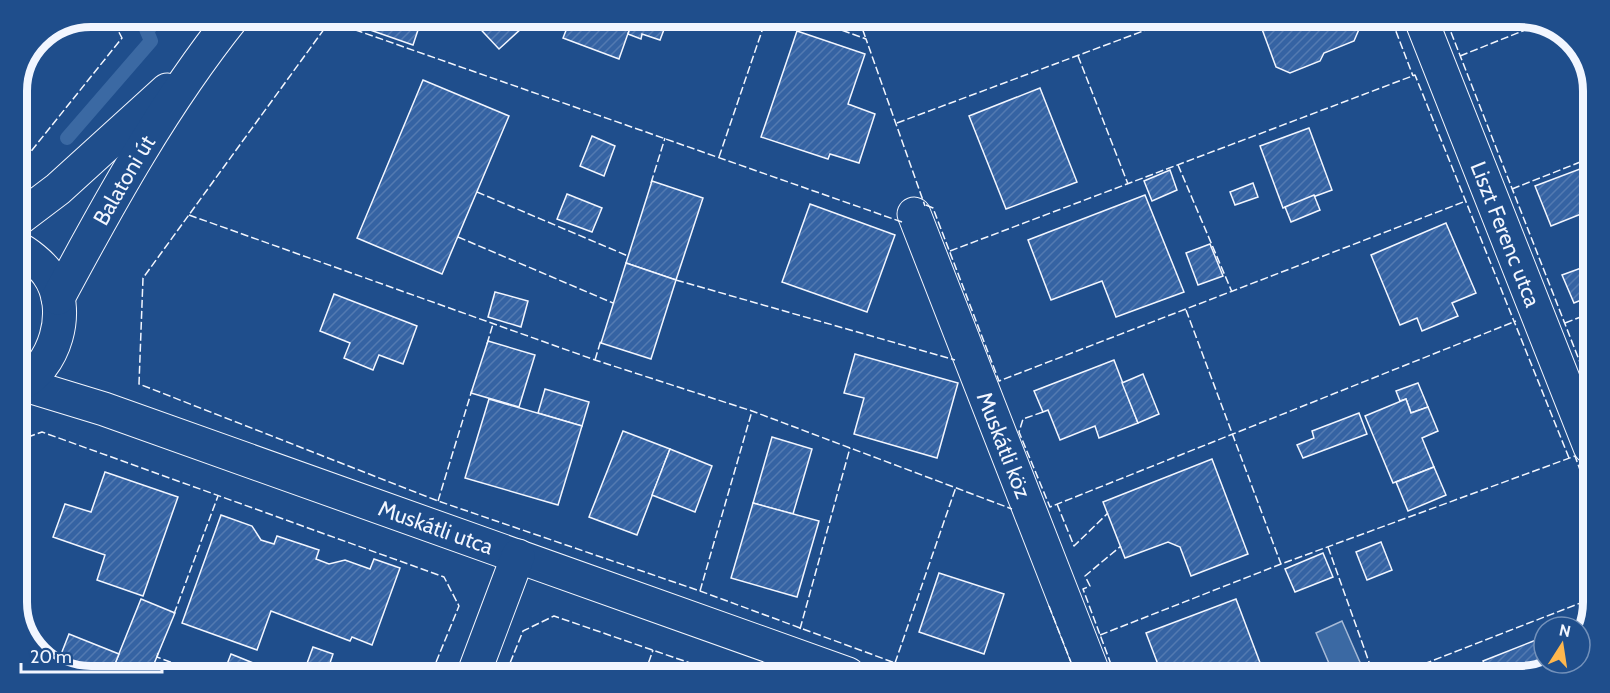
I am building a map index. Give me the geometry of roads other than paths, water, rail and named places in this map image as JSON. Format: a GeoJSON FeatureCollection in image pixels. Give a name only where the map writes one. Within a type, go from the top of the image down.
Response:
{"type":"FeatureCollection","features":[{"type":"Feature","properties":{"kind":"street","name":"Balatoni út"},"geometry":{"type":"LineString","coordinates":[[58,298],[99,223],[195,64],[225,27]]}},
{"type":"Feature","properties":{"kind":"street","name":"Liszt Ferenc utca"},"geometry":{"type":"LineString","coordinates":[[1424,27],[1583,429]]}},
{"type":"Feature","properties":{"kind":"street","name":"Balatoni út"},"geometry":{"type":"LineString","coordinates":[[27,212],[58,189],[195,64]]}},
{"type":"Feature","properties":{"kind":"street","name":"Muskátli köz"},"geometry":{"type":"LineString","coordinates":[[914,214],[1090,666]]}},
{"type":"Feature","properties":{"kind":"street"},"geometry":{"type":"LineString","coordinates":[[27,256],[48,274],[58,298],[58,331],[46,361],[27,378]]}},
{"type":"Feature","properties":{"kind":"street","name":"Muskátli utca"},"geometry":{"type":"LineString","coordinates":[[27,387],[104,410],[826,666]]}},
{"type":"Feature","properties":{"kind":"street"},"geometry":{"type":"LineString","coordinates":[[476,666],[518,556]]}},
{"type":"Feature","properties":{"kind":"waterway"},"geometry":{"type":"LineString","coordinates":[[67,138],[151,41],[145,27]]}},
{"type":"Feature","properties":{"kind":"waterway"},"geometry":{"type":"LineString","coordinates":[[147,31],[150,27]]}}]}
